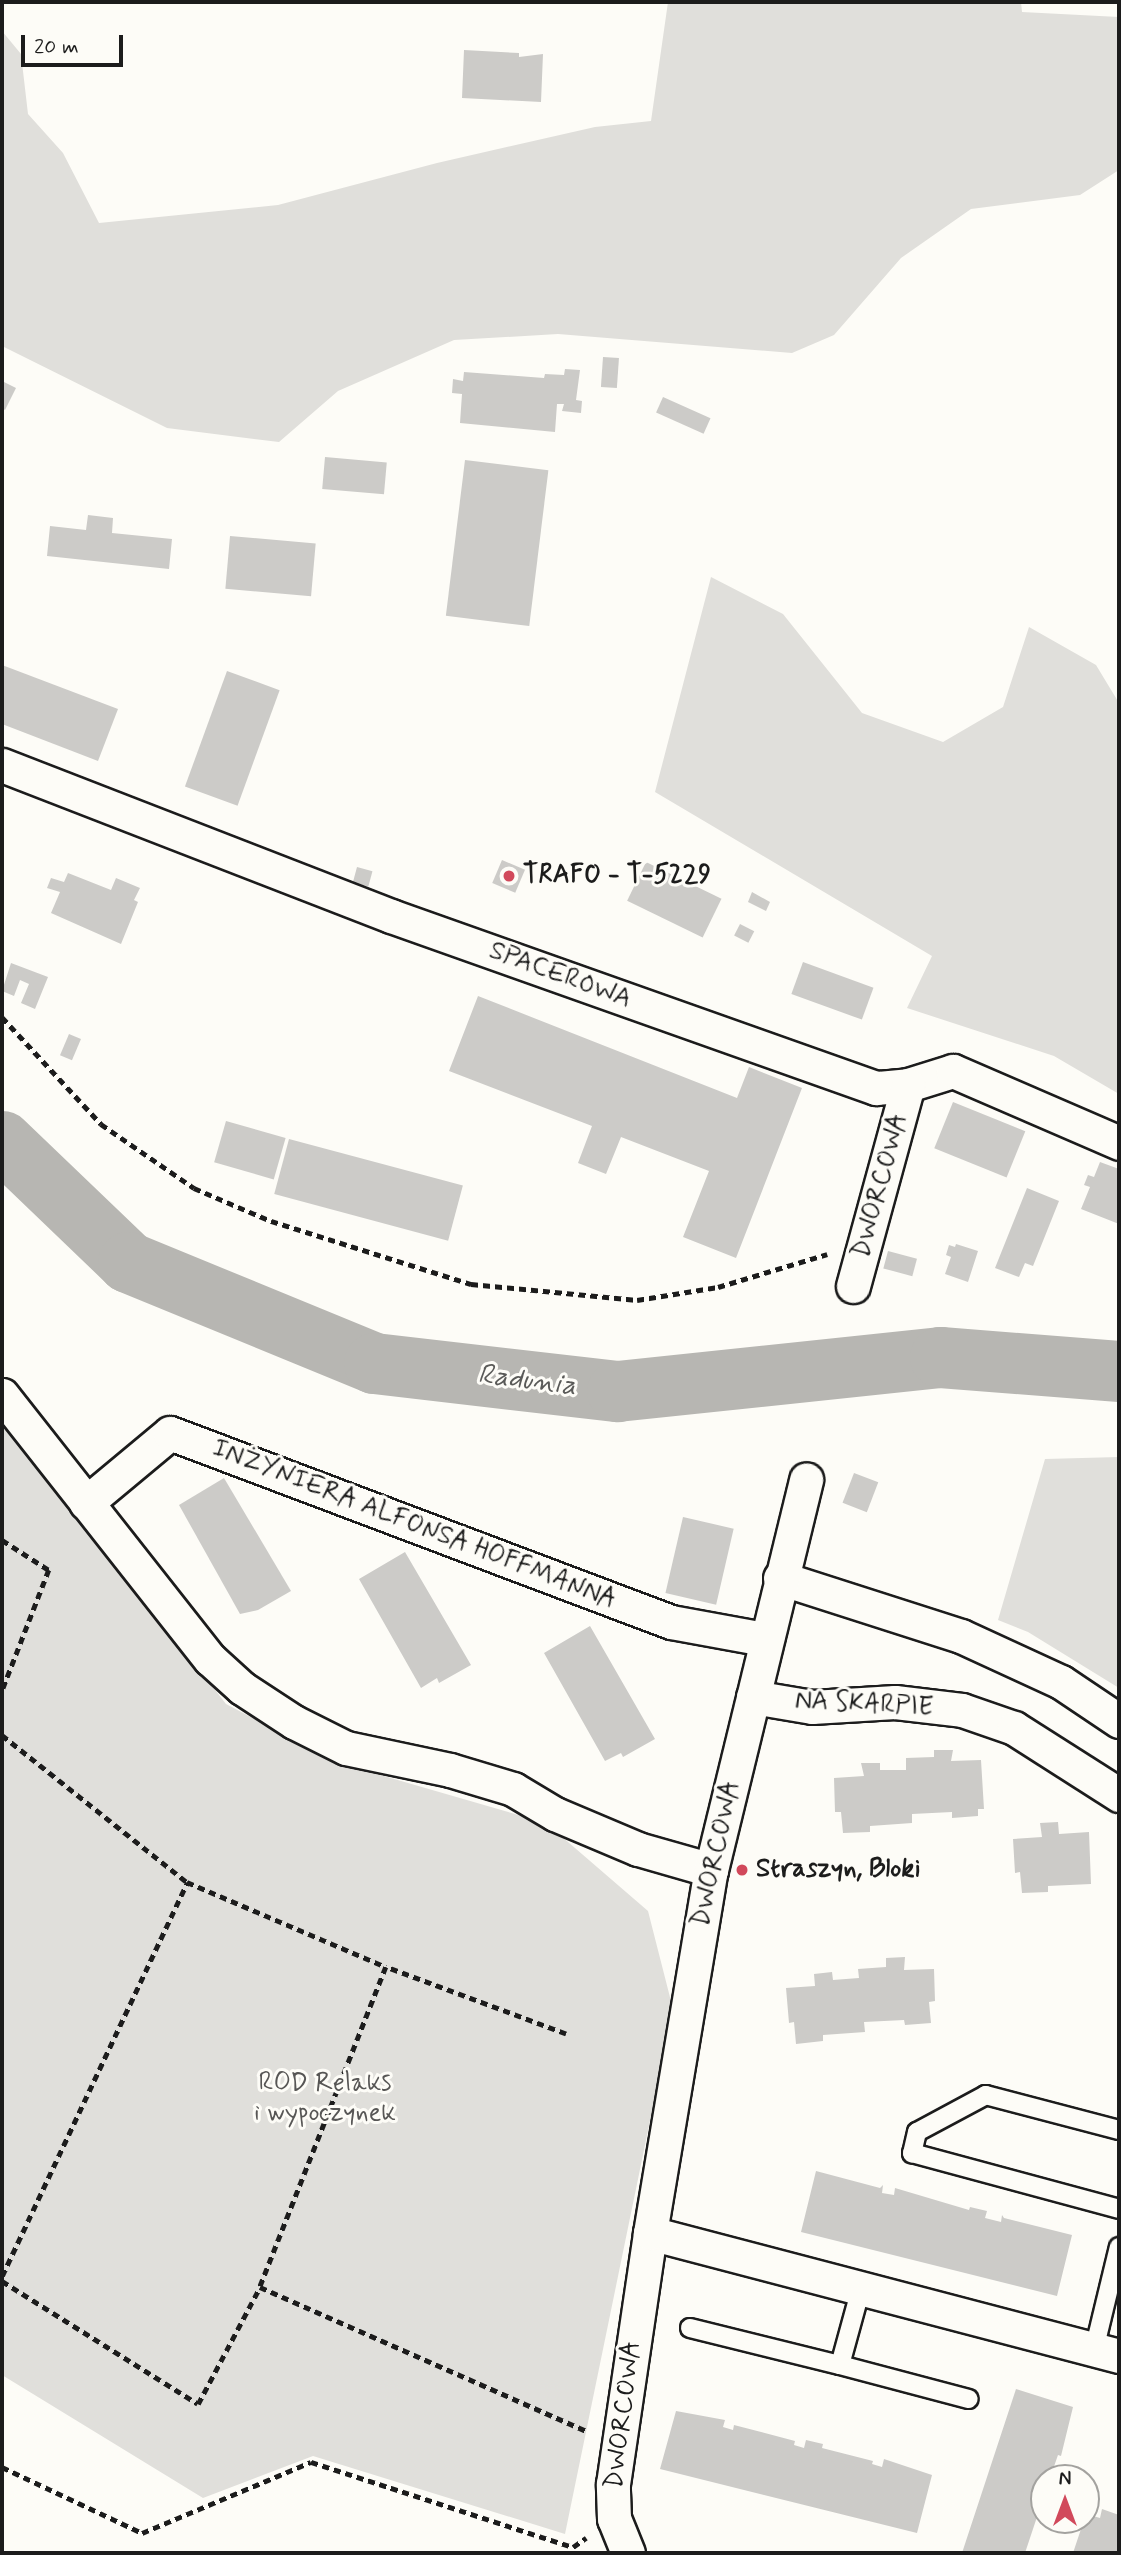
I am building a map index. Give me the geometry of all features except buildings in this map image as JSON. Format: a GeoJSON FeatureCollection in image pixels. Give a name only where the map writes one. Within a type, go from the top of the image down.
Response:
{"type":"FeatureCollection","features":[{"type":"Feature","properties":{"kind":"street","name":"SPACEROWA"},"geometry":{"type":"LineString","coordinates":[[2,765],[379,911],[876,1088],[908,1086],[953,1071],[1119,1143]]}},
{"type":"Feature","properties":{"kind":"street","name":"DWORCOWA"},"geometry":{"type":"LineString","coordinates":[[853,1286],[908,1086]]}},
{"type":"Feature","properties":{"kind":"street"},"geometry":{"type":"LineString","coordinates":[[2,1395],[210,1659],[242,1688],[294,1722],[346,1748],[450,1770],[513,1789],[555,1814],[638,1849],[711,1870]]}},
{"type":"Feature","properties":{"kind":"street","name":"INŻYNIERA ALFONSA HOFFMANNA"},"geometry":{"type":"LineString","coordinates":[[86,1503],[170,1433],[671,1622],[765,1639]]}},
{"type":"Feature","properties":{"kind":"street","name":"DWORCOWA"},"geometry":{"type":"LineString","coordinates":[[628,2553],[614,2519],[617,2445],[650,2233],[711,1870],[806,1479]]}},
{"type":"Feature","properties":{"kind":"street"},"geometry":{"type":"LineString","coordinates":[[780,1578],[961,1636],[1061,1682],[1119,1721]]}},
{"type":"Feature","properties":{"kind":"street","name":"NA SKARPIE"},"geometry":{"type":"LineString","coordinates":[[753,1697],[812,1707],[895,1702],[962,1710],[1014,1728],[1119,1795]]}},
{"type":"Feature","properties":{"kind":"street"},"geometry":{"type":"LineString","coordinates":[[650,2233],[1107,2353]]}},
{"type":"Feature","properties":{"kind":"lane"},"geometry":{"type":"LineString","coordinates":[[1119,2130],[986,2095],[917,2132],[912,2153],[1119,2209]]}},
{"type":"Feature","properties":{"kind":"lane"},"geometry":{"type":"LineString","coordinates":[[1107,2353],[1119,2247]]}},
{"type":"Feature","properties":{"kind":"lane"},"geometry":{"type":"LineString","coordinates":[[840,2365],[861,2288]]}},
{"type":"Feature","properties":{"kind":"lane"},"geometry":{"type":"LineString","coordinates":[[690,2328],[969,2399]]}},
{"type":"Feature","properties":{"kind":"path"},"geometry":{"type":"LineString","coordinates":[[2,1017],[101,1124],[194,1188],[271,1221],[471,1284],[637,1300],[718,1287],[759,1272],[865,1244]]}},
{"type":"Feature","properties":{"kind":"path"},"geometry":{"type":"LineString","coordinates":[[2,1540],[49,1570],[2,1691]]}},
{"type":"Feature","properties":{"kind":"path"},"geometry":{"type":"LineString","coordinates":[[2,1735],[187,1882],[386,1967],[566,2034]]}},
{"type":"Feature","properties":{"kind":"path"},"geometry":{"type":"LineString","coordinates":[[187,1882],[2,2279],[198,2404],[260,2287],[386,1967]]}},
{"type":"Feature","properties":{"kind":"path"},"geometry":{"type":"LineString","coordinates":[[260,2287],[617,2445]]}},
{"type":"Feature","properties":{"kind":"path"},"geometry":{"type":"LineString","coordinates":[[2,2468],[142,2533],[311,2462],[573,2547],[614,2519]]}},
{"type":"Feature","properties":{"kind":"green space"},"geometry":{"type":"Polygon","coordinates":[[[668,2],[1021,2],[1022,12],[1119,17],[1119,170],[1080,195],[971,209],[901,258],[834,335],[792,353],[558,334],[454,340],[338,391],[279,442],[167,428],[2,346],[2,31],[21,54],[28,114],[63,153],[99,223],[278,205],[437,163],[595,127],[651,121],[668,2]]]}},
{"type":"Feature","properties":{"kind":"green space"},"geometry":{"type":"Polygon","coordinates":[[[711,577],[783,614],[862,713],[943,742],[1003,707],[1029,627],[1096,665],[1119,703],[1119,1094],[1054,1056],[907,1008],[932,956],[655,792],[711,577]]]}},
{"type":"Feature","properties":{"kind":"green space","name":"ROD Relaks i wypoczynek"},"geometry":{"type":"Polygon","coordinates":[[[2,1414],[226,1704],[339,1763],[546,1823],[648,1911],[673,2009],[565,2534],[313,2456],[203,2498],[2,2375],[2,1414]]]}},
{"type":"Feature","properties":{"kind":"green space"},"geometry":{"type":"Polygon","coordinates":[[[1119,1457],[1119,1688],[1028,1632],[998,1620],[1045,1459],[1119,1457]]]}},
{"type":"Feature","properties":{"kind":"waterway","name":"Radunia"},"geometry":{"type":"LineString","coordinates":[[2,1141],[128,1262],[374,1363],[617,1391],[940,1357],[1119,1371]]}},
{"type":"Feature","properties":{"kind":"place","name":"TRAFO - T-5229"},"geometry":{"type":"Point","coordinates":[509,876]}},
{"type":"Feature","properties":{"kind":"place","name":"Straszyn, Bloki"},"geometry":{"type":"Point","coordinates":[742,1870]}}]}
